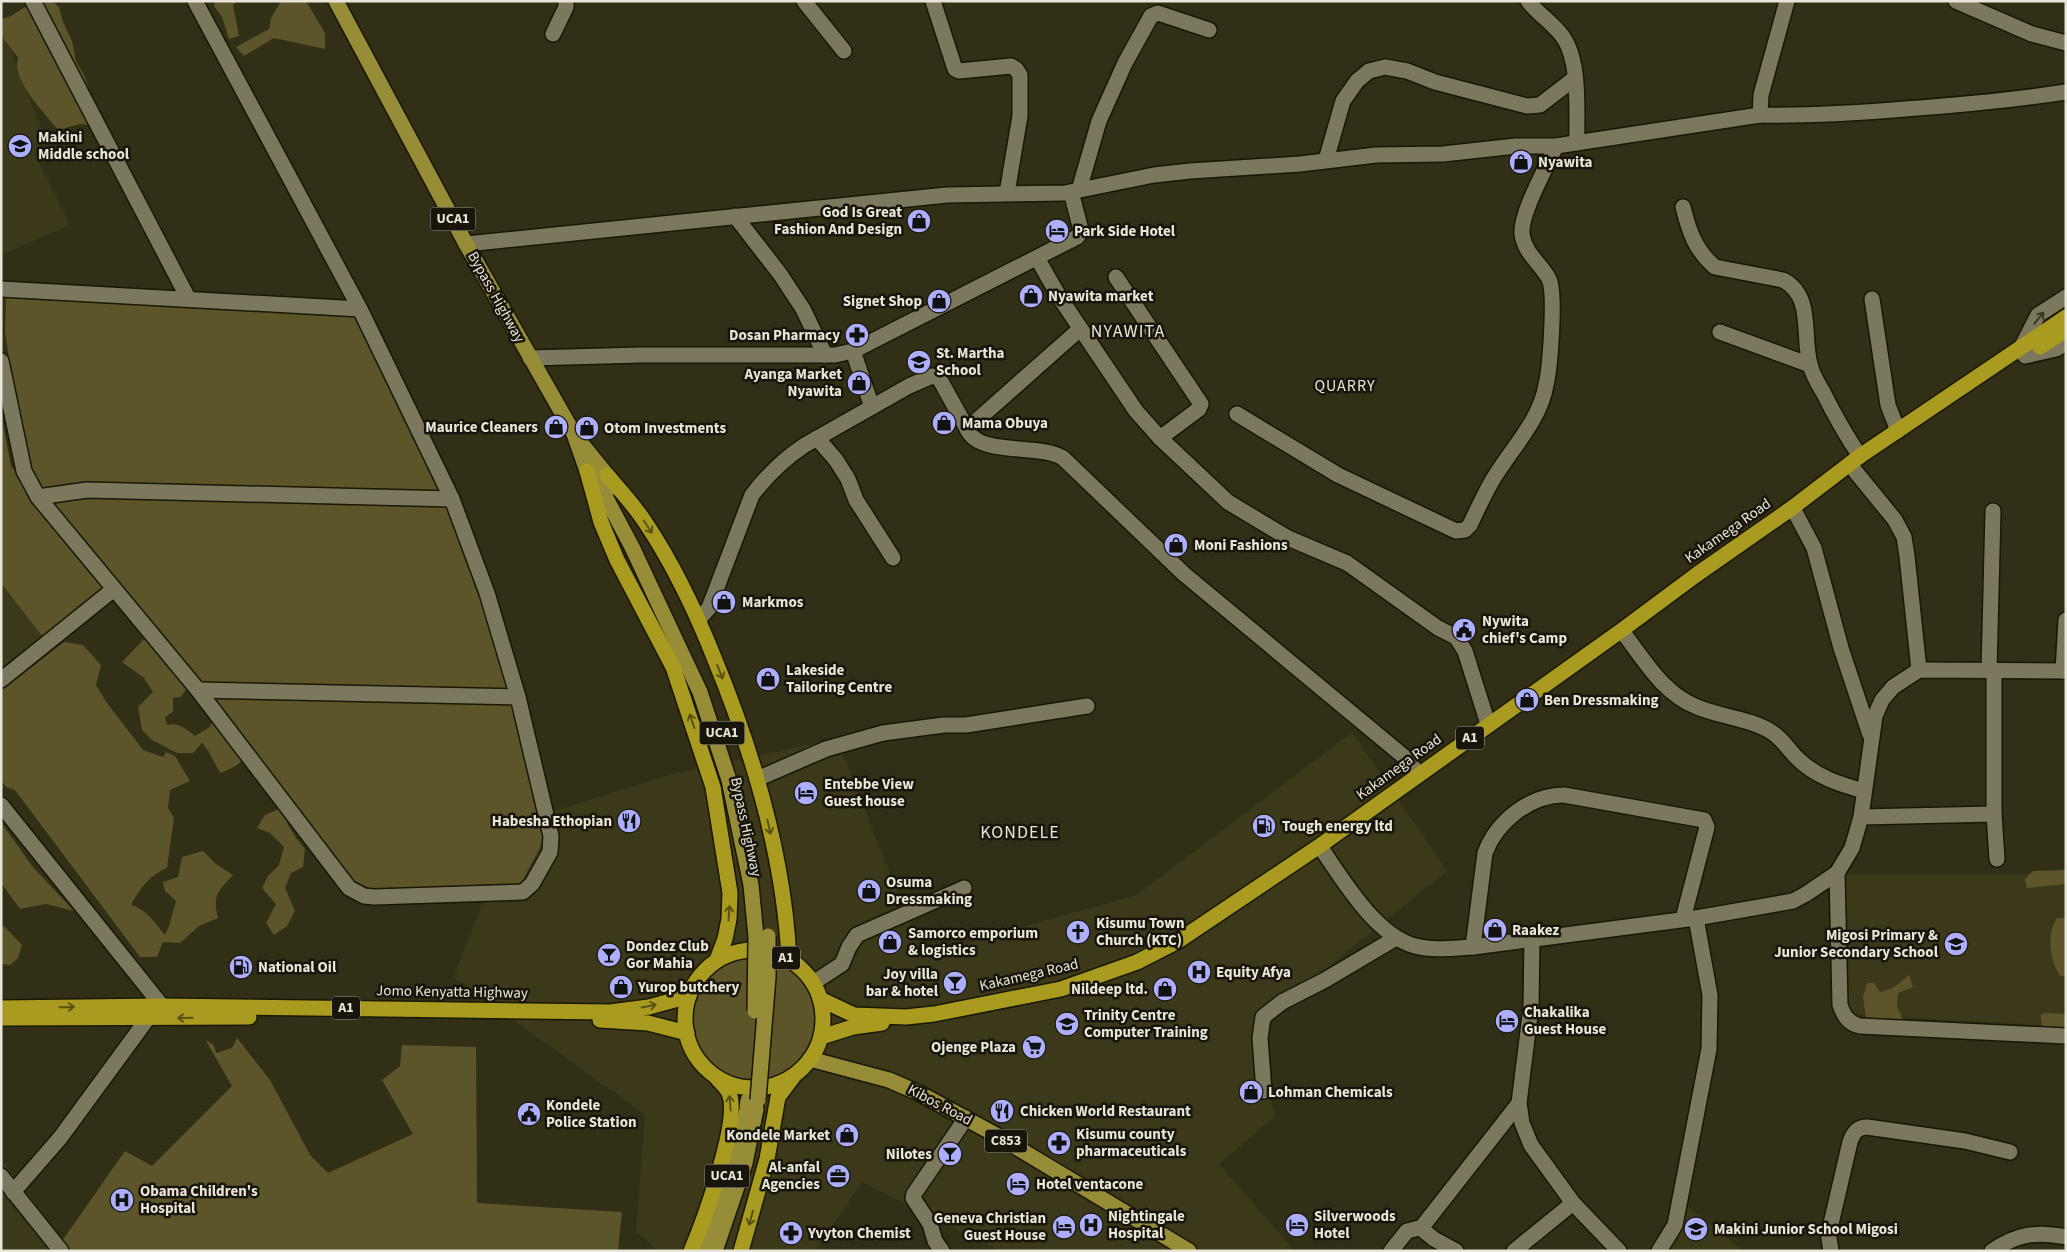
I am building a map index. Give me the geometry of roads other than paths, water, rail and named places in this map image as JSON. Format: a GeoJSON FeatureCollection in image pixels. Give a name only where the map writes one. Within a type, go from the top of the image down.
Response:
{"type":"FeatureCollection","features":[{"type":"Feature","properties":{"kind":"highway","name":"Kakamega Road"},"geometry":{"type":"LineString","coordinates":[[820,998],[854,1015],[906,1017],[934,1014],[1061,989],[1137,962],[1201,927],[1318,847],[1792,508],[2023,352],[2066,317]]}},
{"type":"Feature","properties":{"kind":"highway","name":"Kakamega Road"},"geometry":{"type":"LineString","coordinates":[[821,1037],[853,1027],[937,1019],[1019,1005],[1063,995],[1141,966],[1196,936],[1323,851],[1796,514],[1898,431],[2023,352],[2066,330]]}},
{"type":"Feature","properties":{"kind":"highway"},"geometry":{"type":"LineString","coordinates":[[587,471],[595,504],[607,537],[673,667],[713,787],[730,893],[727,929],[717,960]]}},
{"type":"Feature","properties":{"kind":"highway"},"geometry":{"type":"LineString","coordinates":[[607,475],[633,505],[657,541],[699,619],[738,716],[758,779],[778,870],[789,960]]}},
{"type":"Feature","properties":{"kind":"highway","name":"A1"},"geometry":{"type":"LineString","coordinates":[[753,950],[775,953],[789,960],[802,970],[813,983],[820,998],[823,1018],[821,1037],[810,1059],[796,1074],[769,1086],[754,1088],[739,1086],[725,1081],[712,1073],[701,1062],[692,1048],[687,1033],[686,1008],[689,996],[696,982],[705,970],[717,960],[731,954],[753,950]]}},
{"type":"Feature","properties":{"kind":"highway","name":"Jomo Kenyatta Highway"},"geometry":{"type":"LineString","coordinates":[[1,1008],[162,1006],[610,1012],[649,1007],[689,996]]}},
{"type":"Feature","properties":{"kind":"highway","name":"Jomo Kenyatta Highway"},"geometry":{"type":"LineString","coordinates":[[1,1018],[347,1017],[608,1020],[648,1024],[687,1033]]}},
{"type":"Feature","properties":{"kind":"highway"},"geometry":{"type":"LineString","coordinates":[[691,1251],[702,1226],[716,1179],[732,1109],[729,1093],[712,1073]]}},
{"type":"Feature","properties":{"kind":"highway"},"geometry":{"type":"LineString","coordinates":[[741,1251],[767,1159],[778,1097],[796,1074]]}},
{"type":"Feature","properties":{"kind":"main road","name":"Bypass Highway"},"geometry":{"type":"LineString","coordinates":[[336,1],[466,244],[530,358],[574,434],[607,475],[635,545],[700,692],[727,772],[751,885],[757,974],[747,1110],[734,1158],[701,1251]]}},
{"type":"Feature","properties":{"kind":"main road","name":"Bypass Highway"},"geometry":{"type":"LineString","coordinates":[[574,434],[587,471],[598,483],[635,545],[706,689],[736,780],[768,936],[768,976],[758,1100],[745,1163],[715,1251]]}},
{"type":"Feature","properties":{"kind":"main road","name":"Kibos Road"},"geometry":{"type":"LineString","coordinates":[[810,1059],[889,1080],[919,1093],[966,1118],[1189,1251]]}},
{"type":"Feature","properties":{"kind":"street"},"geometry":{"type":"LineString","coordinates":[[33,1],[188,298]]}},
{"type":"Feature","properties":{"kind":"street"},"geometry":{"type":"LineString","coordinates":[[1,361],[24,471],[38,497],[198,690],[349,888],[364,896],[374,896],[523,892],[532,884],[550,852],[551,836],[518,697],[487,593],[452,499],[360,309],[195,1]]}},
{"type":"Feature","properties":{"kind":"street"},"geometry":{"type":"LineString","coordinates":[[553,34],[566,7],[566,1]]}},
{"type":"Feature","properties":{"kind":"street"},"geometry":{"type":"LineString","coordinates":[[804,1],[844,52]]}},
{"type":"Feature","properties":{"kind":"street"},"geometry":{"type":"LineString","coordinates":[[933,1],[955,69],[959,71],[1011,66],[1020,75],[1020,116],[1006,193]]}},
{"type":"Feature","properties":{"kind":"street"},"geometry":{"type":"LineString","coordinates":[[1528,1],[1564,38],[1574,61],[1577,143]]}},
{"type":"Feature","properties":{"kind":"street"},"geometry":{"type":"LineString","coordinates":[[1760,115],[1761,95],[1787,1]]}},
{"type":"Feature","properties":{"kind":"street"},"geometry":{"type":"LineString","coordinates":[[1956,1],[2032,34],[2066,43]]}},
{"type":"Feature","properties":{"kind":"street"},"geometry":{"type":"LineString","coordinates":[[530,358],[641,355],[835,355],[853,351],[1077,237],[1081,232],[1075,191],[1099,121],[1125,63],[1151,16],[1155,13],[1161,14],[1209,30]]}},
{"type":"Feature","properties":{"kind":"street"},"geometry":{"type":"LineString","coordinates":[[1326,160],[1343,101],[1358,81],[1369,71],[1385,67],[1407,71],[1435,82],[1527,106],[1540,105],[1575,78]]}},
{"type":"Feature","properties":{"kind":"street"},"geometry":{"type":"LineString","coordinates":[[466,244],[947,195],[1058,194],[1154,175],[1190,171],[1300,164],[1376,155],[1443,154],[1516,146],[1556,146],[1760,115],[1794,116],[1977,104],[2066,92]]}},
{"type":"Feature","properties":{"kind":"street"},"geometry":{"type":"LineString","coordinates":[[1238,414],[1338,475],[1456,531],[1465,530],[1470,525],[1491,482],[1536,413],[1545,392],[1550,343],[1552,290],[1547,276],[1530,254],[1522,233],[1527,212],[1556,146]]}},
{"type":"Feature","properties":{"kind":"street"},"geometry":{"type":"LineString","coordinates":[[1683,207],[1692,239],[1703,255],[1715,267],[1783,280],[1793,285],[1799,294],[1803,307],[1810,365],[1858,464],[1904,537],[1919,670]]}},
{"type":"Feature","properties":{"kind":"street"},"geometry":{"type":"LineString","coordinates":[[735,216],[780,274],[803,309],[825,354]]}},
{"type":"Feature","properties":{"kind":"street"},"geometry":{"type":"LineString","coordinates":[[1036,258],[1080,329],[1136,411],[1160,438],[1228,502],[1292,541],[1347,563],[1438,628],[1456,637],[1465,650],[1488,724]]}},
{"type":"Feature","properties":{"kind":"street"},"geometry":{"type":"LineString","coordinates":[[1116,276],[1201,404],[1199,409],[1160,438]]}},
{"type":"Feature","properties":{"kind":"street"},"geometry":{"type":"LineString","coordinates":[[1,289],[360,309]]}},
{"type":"Feature","properties":{"kind":"street"},"geometry":{"type":"LineString","coordinates":[[2066,297],[2038,316],[2023,352],[2056,350],[2066,343]]}},
{"type":"Feature","properties":{"kind":"street"},"geometry":{"type":"LineString","coordinates":[[1872,299],[1888,406],[1898,431]]}},
{"type":"Feature","properties":{"kind":"street"},"geometry":{"type":"LineString","coordinates":[[967,429],[1080,329]]}},
{"type":"Feature","properties":{"kind":"street"},"geometry":{"type":"LineString","coordinates":[[1720,332],[1810,365]]}},
{"type":"Feature","properties":{"kind":"street"},"geometry":{"type":"LineString","coordinates":[[853,351],[872,407]]}},
{"type":"Feature","properties":{"kind":"street"},"geometry":{"type":"LineString","coordinates":[[699,619],[709,608],[752,495],[760,485],[794,452],[923,379],[936,376],[939,378],[967,429],[976,441],[1027,451],[1053,453],[1063,458],[1184,574],[1408,760],[1418,774]]}},
{"type":"Feature","properties":{"kind":"street"},"geometry":{"type":"LineString","coordinates":[[817,438],[836,460],[848,479],[856,500],[892,558]]}},
{"type":"Feature","properties":{"kind":"street"},"geometry":{"type":"LineString","coordinates":[[38,497],[87,490],[452,499]]}},
{"type":"Feature","properties":{"kind":"street"},"geometry":{"type":"LineString","coordinates":[[1994,511],[1992,671],[1994,814],[1997,859]]}},
{"type":"Feature","properties":{"kind":"street"},"geometry":{"type":"LineString","coordinates":[[1796,514],[1814,548],[1841,648],[1872,739]]}},
{"type":"Feature","properties":{"kind":"street"},"geometry":{"type":"LineString","coordinates":[[1,680],[114,589]]}},
{"type":"Feature","properties":{"kind":"street"},"geometry":{"type":"LineString","coordinates":[[1323,851],[1373,918],[1396,938],[1416,946],[1436,949],[1473,947],[1690,918],[1792,901],[1837,873],[1852,848],[1861,816],[1875,716],[1882,700],[1893,687],[1919,670],[2065,671],[2066,620]]}},
{"type":"Feature","properties":{"kind":"street"},"geometry":{"type":"LineString","coordinates":[[1626,635],[1666,689],[1696,707],[1770,730],[1784,741],[1796,757],[1814,773],[1835,783],[1864,791]]}},
{"type":"Feature","properties":{"kind":"street"},"geometry":{"type":"LineString","coordinates":[[198,690],[518,697]]}},
{"type":"Feature","properties":{"kind":"street"},"geometry":{"type":"LineString","coordinates":[[758,779],[826,749],[883,733],[944,725],[966,725],[1087,706]]}},
{"type":"Feature","properties":{"kind":"street"},"geometry":{"type":"LineString","coordinates":[[1473,947],[1485,853],[1488,845],[1501,827],[1517,812],[1547,796],[1564,795],[1704,820],[1707,827],[1690,918],[1710,995],[1709,1049],[1675,1225],[1659,1251]]}},
{"type":"Feature","properties":{"kind":"street"},"geometry":{"type":"LineString","coordinates":[[1,805],[162,1006]]}},
{"type":"Feature","properties":{"kind":"street"},"geometry":{"type":"LineString","coordinates":[[1861,816],[1994,814]]}},
{"type":"Feature","properties":{"kind":"street"},"geometry":{"type":"LineString","coordinates":[[1837,873],[1840,1005],[1847,1020],[1860,1026],[2066,1036]]}},
{"type":"Feature","properties":{"kind":"street"},"geometry":{"type":"LineString","coordinates":[[813,983],[842,964],[849,947],[858,935],[964,888]]}},
{"type":"Feature","properties":{"kind":"street"},"geometry":{"type":"LineString","coordinates":[[1264,1091],[1260,1038],[1263,1017],[1282,1002],[1325,980],[1396,938]]}},
{"type":"Feature","properties":{"kind":"street"},"geometry":{"type":"LineString","coordinates":[[1532,939],[1531,1007],[1519,1103],[1520,1117],[1527,1137],[1573,1203],[1619,1251]]}},
{"type":"Feature","properties":{"kind":"street"},"geometry":{"type":"LineString","coordinates":[[14,1192],[52,1149],[148,1018]]}},
{"type":"Feature","properties":{"kind":"street"},"geometry":{"type":"LineString","coordinates":[[1391,1251],[1407,1231],[1423,1227],[1519,1103]]}},
{"type":"Feature","properties":{"kind":"street"},"geometry":{"type":"LineString","coordinates":[[942,1251],[935,1241],[930,1224],[913,1198],[915,1189],[943,1153],[966,1118]]}},
{"type":"Feature","properties":{"kind":"street"},"geometry":{"type":"LineString","coordinates":[[1831,1251],[1830,1228],[1850,1142],[1855,1132],[1860,1128],[1867,1127],[1965,1141],[2010,1152]]}},
{"type":"Feature","properties":{"kind":"street"},"geometry":{"type":"LineString","coordinates":[[1,1176],[61,1251]]}},
{"type":"Feature","properties":{"kind":"street"},"geometry":{"type":"LineString","coordinates":[[1514,1251],[1573,1203]]}},
{"type":"Feature","properties":{"kind":"street"},"geometry":{"type":"LineString","coordinates":[[1423,1227],[1424,1231],[1434,1239],[1456,1251]]}},
{"type":"Feature","properties":{"kind":"street"},"geometry":{"type":"LineString","coordinates":[[1992,1251],[2008,1240],[2023,1235],[2050,1234],[2066,1237]]}},
{"type":"Feature","properties":{"kind":"place","name":"Makini Middle school"},"geometry":{"type":"Point","coordinates":[20,146]}},
{"type":"Feature","properties":{"kind":"place","name":"Nyawita"},"geometry":{"type":"Point","coordinates":[1521,162]}},
{"type":"Feature","properties":{"kind":"place","name":"God Is Great Fashion And Design"},"geometry":{"type":"Point","coordinates":[919,221]}},
{"type":"Feature","properties":{"kind":"place","name":"Park Side Hotel"},"geometry":{"type":"Point","coordinates":[1057,231]}},
{"type":"Feature","properties":{"kind":"place","name":"Nyawita market"},"geometry":{"type":"Point","coordinates":[1031,296]}},
{"type":"Feature","properties":{"kind":"place","name":"Signet Shop"},"geometry":{"type":"Point","coordinates":[939,301]}},
{"type":"Feature","properties":{"kind":"place","name":"Dosan Pharmacy"},"geometry":{"type":"Point","coordinates":[857,335]}},
{"type":"Feature","properties":{"kind":"place","name":"St. Martha School"},"geometry":{"type":"Point","coordinates":[919,362]}},
{"type":"Feature","properties":{"kind":"place","name":"Ayanga Market Nyawita"},"geometry":{"type":"Point","coordinates":[859,383]}},
{"type":"Feature","properties":{"kind":"place","name":"Mama Obuya"},"geometry":{"type":"Point","coordinates":[944,423]}},
{"type":"Feature","properties":{"kind":"place","name":"Maurice Cleaners"},"geometry":{"type":"Point","coordinates":[556,427]}},
{"type":"Feature","properties":{"kind":"place","name":"Otom Investments"},"geometry":{"type":"Point","coordinates":[587,428]}},
{"type":"Feature","properties":{"kind":"place","name":"Moni Fashions"},"geometry":{"type":"Point","coordinates":[1176,545]}},
{"type":"Feature","properties":{"kind":"place","name":"Markmos"},"geometry":{"type":"Point","coordinates":[724,602]}},
{"type":"Feature","properties":{"kind":"place","name":"Nywita chief's Camp"},"geometry":{"type":"Point","coordinates":[1464,630]}},
{"type":"Feature","properties":{"kind":"place","name":"Lakeside Tailoring Centre"},"geometry":{"type":"Point","coordinates":[768,679]}},
{"type":"Feature","properties":{"kind":"place","name":"Ben Dressmaking"},"geometry":{"type":"Point","coordinates":[1527,700]}},
{"type":"Feature","properties":{"kind":"place","name":"Entebbe View Guest house"},"geometry":{"type":"Point","coordinates":[806,793]}},
{"type":"Feature","properties":{"kind":"place","name":"Habesha Ethopian"},"geometry":{"type":"Point","coordinates":[629,821]}},
{"type":"Feature","properties":{"kind":"place","name":"Tough energy ltd"},"geometry":{"type":"Point","coordinates":[1264,826]}},
{"type":"Feature","properties":{"kind":"place","name":"Osuma Dressmaking"},"geometry":{"type":"Point","coordinates":[869,891]}},
{"type":"Feature","properties":{"kind":"place","name":"Raakez"},"geometry":{"type":"Point","coordinates":[1495,930]}},
{"type":"Feature","properties":{"kind":"place","name":"Kisumu Town Church (KTC)"},"geometry":{"type":"Point","coordinates":[1078,932]}},
{"type":"Feature","properties":{"kind":"place","name":"Samorco emporium & logistics"},"geometry":{"type":"Point","coordinates":[890,942]}},
{"type":"Feature","properties":{"kind":"place","name":"Migosi Primary & Junior Secondary School"},"geometry":{"type":"Point","coordinates":[1956,944]}},
{"type":"Feature","properties":{"kind":"place","name":"Dondez Club Gor Mahia"},"geometry":{"type":"Point","coordinates":[609,955]}},
{"type":"Feature","properties":{"kind":"place","name":"National Oil"},"geometry":{"type":"Point","coordinates":[241,967]}},
{"type":"Feature","properties":{"kind":"place","name":"Equity Afya"},"geometry":{"type":"Point","coordinates":[1199,972]}},
{"type":"Feature","properties":{"kind":"place","name":"Joy villa bar & hotel"},"geometry":{"type":"Point","coordinates":[955,983]}},
{"type":"Feature","properties":{"kind":"place","name":"Yurop butchery"},"geometry":{"type":"Point","coordinates":[621,987]}},
{"type":"Feature","properties":{"kind":"place","name":"Nildeep ltd."},"geometry":{"type":"Point","coordinates":[1165,989]}},
{"type":"Feature","properties":{"kind":"place","name":"Chakalika Guest House"},"geometry":{"type":"Point","coordinates":[1507,1021]}},
{"type":"Feature","properties":{"kind":"place","name":"Trinity Centre Computer Training"},"geometry":{"type":"Point","coordinates":[1067,1024]}},
{"type":"Feature","properties":{"kind":"place","name":"Ojenge Plaza"},"geometry":{"type":"Point","coordinates":[1034,1047]}},
{"type":"Feature","properties":{"kind":"place","name":"Lohman Chemicals"},"geometry":{"type":"Point","coordinates":[1251,1092]}},
{"type":"Feature","properties":{"kind":"place","name":"Chicken World Restaurant"},"geometry":{"type":"Point","coordinates":[1002,1111]}},
{"type":"Feature","properties":{"kind":"place","name":"Kondele Police Station"},"geometry":{"type":"Point","coordinates":[529,1114]}},
{"type":"Feature","properties":{"kind":"place","name":"Kondele Market"},"geometry":{"type":"Point","coordinates":[847,1135]}},
{"type":"Feature","properties":{"kind":"place","name":"Kisumu county pharmaceuticals"},"geometry":{"type":"Point","coordinates":[1059,1143]}},
{"type":"Feature","properties":{"kind":"place","name":"Nilotes"},"geometry":{"type":"Point","coordinates":[950,1154]}},
{"type":"Feature","properties":{"kind":"place","name":"Al-anfal Agencies"},"geometry":{"type":"Point","coordinates":[838,1176]}},
{"type":"Feature","properties":{"kind":"place","name":"Hotel ventacone"},"geometry":{"type":"Point","coordinates":[1018,1184]}},
{"type":"Feature","properties":{"kind":"place","name":"Obama Children's Hospital"},"geometry":{"type":"Point","coordinates":[122,1200]}},
{"type":"Feature","properties":{"kind":"place","name":"Nightingale Hospital"},"geometry":{"type":"Point","coordinates":[1091,1225]}},
{"type":"Feature","properties":{"kind":"place","name":"Silverwoods Hotel"},"geometry":{"type":"Point","coordinates":[1297,1225]}},
{"type":"Feature","properties":{"kind":"place","name":"Geneva Christian Guest House"},"geometry":{"type":"Point","coordinates":[1064,1227]}},
{"type":"Feature","properties":{"kind":"place","name":"Makini Junior School Migosi"},"geometry":{"type":"Point","coordinates":[1696,1229]}},
{"type":"Feature","properties":{"kind":"place","name":"Yvyton Chemist"},"geometry":{"type":"Point","coordinates":[791,1233]}},
{"type":"Feature","properties":{"kind":"district","name":"NYAWITA"},"geometry":{"type":"Point","coordinates":[1128,331]}},
{"type":"Feature","properties":{"kind":"district","name":"QUARRY"},"geometry":{"type":"Point","coordinates":[1345,386]}},
{"type":"Feature","properties":{"kind":"district","name":"KONDELE"},"geometry":{"type":"Point","coordinates":[1020,832]}}]}
